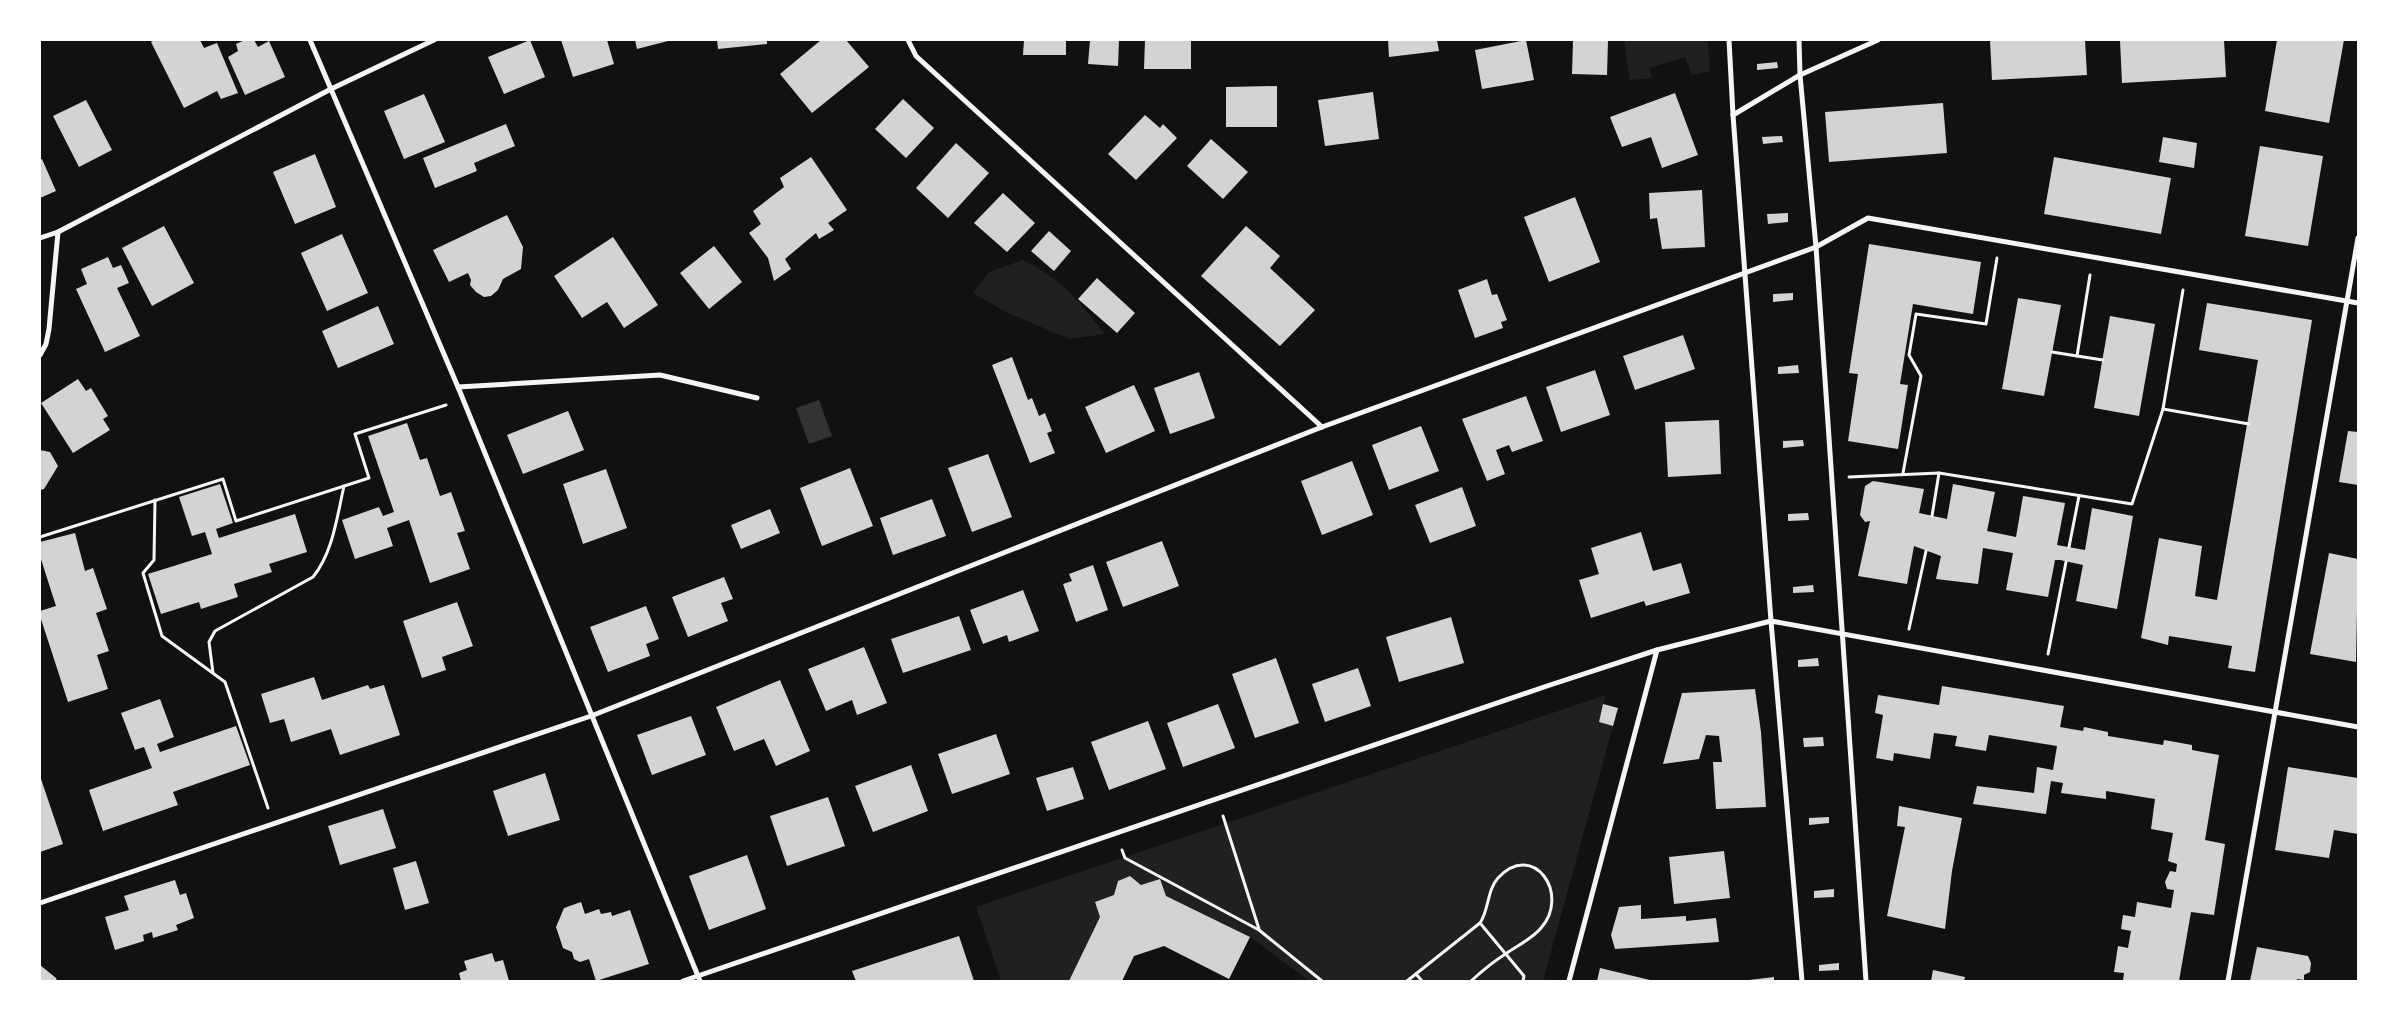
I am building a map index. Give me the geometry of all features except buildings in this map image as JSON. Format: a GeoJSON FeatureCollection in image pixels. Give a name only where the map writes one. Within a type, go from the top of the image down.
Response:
{"type":"FeatureCollection","features":[{"type":"Feature","properties":{"kind":"street"},"geometry":{"type":"LineString","coordinates":[[310,40],[458,387],[699,978]]}},
{"type":"Feature","properties":{"kind":"street"},"geometry":{"type":"LineString","coordinates":[[40,238],[58,232],[331,90],[434,40]]}},
{"type":"Feature","properties":{"kind":"street"},"geometry":{"type":"LineString","coordinates":[[908,40],[916,56],[1322,427]]}},
{"type":"Feature","properties":{"kind":"street"},"geometry":{"type":"LineString","coordinates":[[1730,40],[1733,115],[1802,981]]}},
{"type":"Feature","properties":{"kind":"street"},"geometry":{"type":"LineString","coordinates":[[1799,40],[1800,75],[1816,247],[1866,981]]}},
{"type":"Feature","properties":{"kind":"street"},"geometry":{"type":"LineString","coordinates":[[1733,115],[1800,75],[1878,40]]}},
{"type":"Feature","properties":{"kind":"street"},"geometry":{"type":"LineString","coordinates":[[40,903],[592,716],[1322,427],[1816,247],[1868,218],[2358,303]]}},
{"type":"Feature","properties":{"kind":"street"},"geometry":{"type":"LineString","coordinates":[[40,354],[46,344],[49,329],[58,232]]}},
{"type":"Feature","properties":{"kind":"street"},"geometry":{"type":"LineString","coordinates":[[2228,981],[2358,238]]}},
{"type":"Feature","properties":{"kind":"street"},"geometry":{"type":"LineString","coordinates":[[458,387],[660,375],[757,398]]}},
{"type":"Feature","properties":{"kind":"street"},"geometry":{"type":"LineString","coordinates":[[683,981],[699,978],[1657,650],[1772,622],[1841,636],[2358,727]]}},
{"type":"Feature","properties":{"kind":"street"},"geometry":{"type":"LineString","coordinates":[[1569,981],[1657,650]]}},
{"type":"Feature","properties":{"kind":"path"},"geometry":{"type":"LineString","coordinates":[[1903,473],[1921,376],[1909,355],[1916,314],[1986,324],[1999,241]]}},
{"type":"Feature","properties":{"kind":"path"},"geometry":{"type":"LineString","coordinates":[[2077,356],[2092,257]]}},
{"type":"Feature","properties":{"kind":"path"},"geometry":{"type":"LineString","coordinates":[[1831,478],[1903,473],[1939,473],[2132,504],[2163,409],[2186,274]]}},
{"type":"Feature","properties":{"kind":"path"},"geometry":{"type":"LineString","coordinates":[[2052,352],[2103,360]]}},
{"type":"Feature","properties":{"kind":"path"},"geometry":{"type":"LineString","coordinates":[[40,537],[223,478],[236,521],[369,478],[355,434],[463,400]]}},
{"type":"Feature","properties":{"kind":"path"},"geometry":{"type":"LineString","coordinates":[[2163,409],[2249,424]]}},
{"type":"Feature","properties":{"kind":"path"},"geometry":{"type":"LineString","coordinates":[[1932,516],[1939,473]]}},
{"type":"Feature","properties":{"kind":"path"},"geometry":{"type":"LineString","coordinates":[[213,674],[210,642],[215,631],[313,577],[323,565],[333,534],[344,486]]}},
{"type":"Feature","properties":{"kind":"path"},"geometry":{"type":"LineString","coordinates":[[2069,547],[2078,496]]}},
{"type":"Feature","properties":{"kind":"path"},"geometry":{"type":"LineString","coordinates":[[155,500],[154,560],[143,572],[162,636],[225,682],[273,823]]}},
{"type":"Feature","properties":{"kind":"path"},"geometry":{"type":"LineString","coordinates":[[1906,647],[1926,551]]}},
{"type":"Feature","properties":{"kind":"path"},"geometry":{"type":"LineString","coordinates":[[2045,671],[2066,562]]}},
{"type":"Feature","properties":{"kind":"path"},"geometry":{"type":"LineString","coordinates":[[1225,821],[1259,930]]}},
{"type":"Feature","properties":{"kind":"path"},"geometry":{"type":"LineString","coordinates":[[1125,858],[1259,930],[1322,981]]}},
{"type":"Feature","properties":{"kind":"path"},"geometry":{"type":"LineString","coordinates":[[1407,981],[1480,923],[1486,916],[1497,879],[1512,866],[1529,866],[1546,875],[1552,892],[1550,911],[1541,929],[1471,981]]}},
{"type":"Feature","properties":{"kind":"path"},"geometry":{"type":"LineString","coordinates":[[1480,923],[1524,976],[1523,981]]}},
{"type":"Feature","properties":{"kind":"path"},"geometry":{"type":"LineString","coordinates":[[1416,974],[1422,981]]}},
{"type":"Feature","properties":{"kind":"shaded area"},"geometry":{"type":"Polygon","coordinates":[[[1624,40],[1708,40],[1710,71],[1692,75],[1685,57],[1649,68],[1652,78],[1630,80],[1624,40]]]}},
{"type":"Feature","properties":{"kind":"shaded area"},"geometry":{"type":"Polygon","coordinates":[[[1023,260],[1060,283],[1105,334],[1069,339],[1006,312],[973,293],[989,272],[1023,260]]]}},
{"type":"Feature","properties":{"kind":"shaded area"},"geometry":{"type":"Polygon","coordinates":[[[819,400],[832,436],[809,444],[796,408],[819,400]]]}},
{"type":"Feature","properties":{"kind":"shaded area"},"geometry":{"type":"Polygon","coordinates":[[[1606,695],[1599,722],[1613,726],[1543,981],[1309,981],[1250,937],[1166,896],[1160,879],[1141,885],[1130,876],[1118,882],[1114,895],[1095,902],[1100,917],[1069,981],[1001,981],[976,907],[1606,695]]]}}]}
